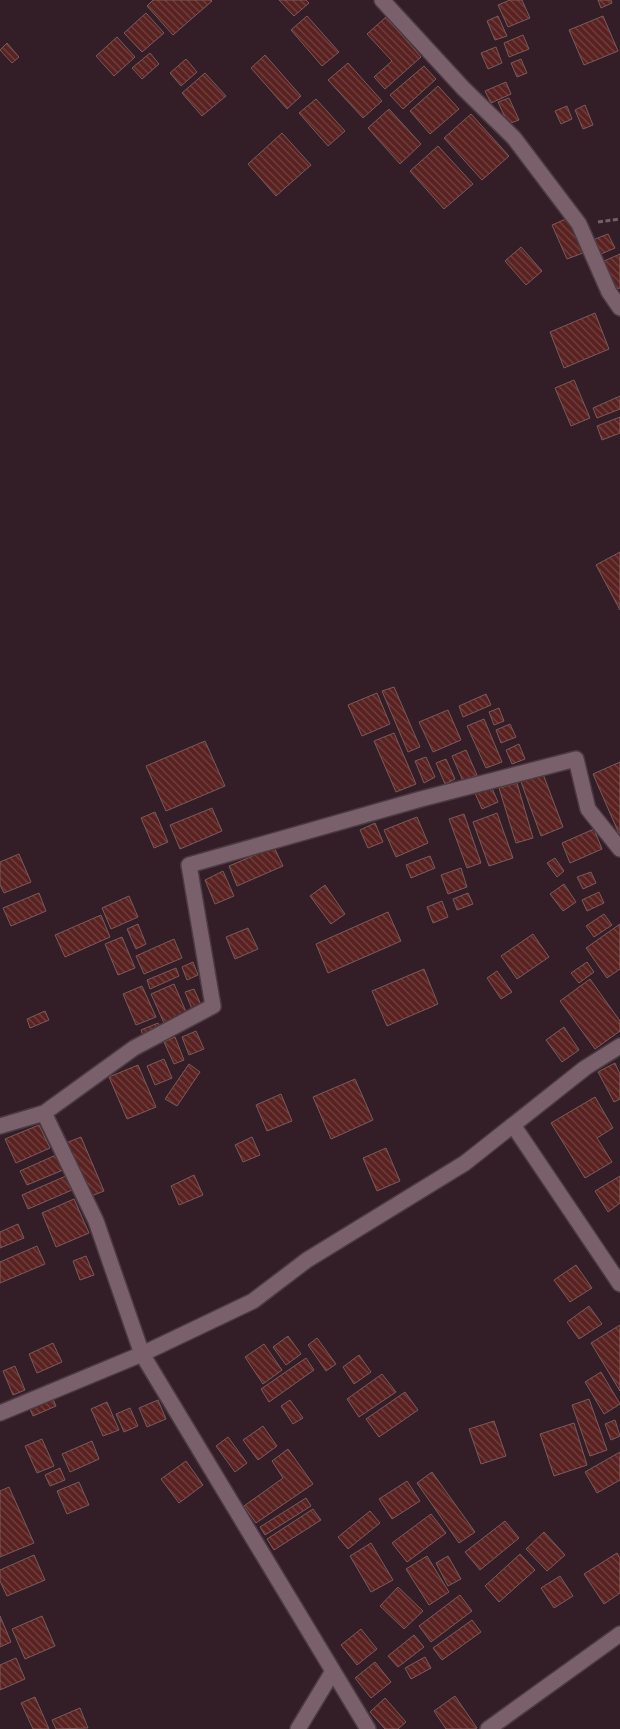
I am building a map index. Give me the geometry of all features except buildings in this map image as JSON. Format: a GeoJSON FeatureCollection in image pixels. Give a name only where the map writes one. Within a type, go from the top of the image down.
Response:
{"type":"FeatureCollection","features":[{"type":"Feature","properties":{"kind":"street"},"geometry":{"type":"LineString","coordinates":[[382,0],[463,88],[514,138],[579,224],[609,292],[620,308]]}},
{"type":"Feature","properties":{"kind":"street"},"geometry":{"type":"LineString","coordinates":[[0,1126],[44,1113],[134,1048],[213,1006],[189,865],[576,759],[588,809],[620,849]]}},
{"type":"Feature","properties":{"kind":"street"},"geometry":{"type":"LineString","coordinates":[[0,1413],[142,1354],[253,1300],[308,1260],[465,1163],[585,1068],[620,1046]]}},
{"type":"Feature","properties":{"kind":"street"},"geometry":{"type":"LineString","coordinates":[[44,1113],[96,1221],[142,1354],[368,1729]]}},
{"type":"Feature","properties":{"kind":"street"},"geometry":{"type":"LineString","coordinates":[[513,1125],[620,1284]]}},
{"type":"Feature","properties":{"kind":"street"},"geometry":{"type":"LineString","coordinates":[[488,1729],[620,1634]]}},
{"type":"Feature","properties":{"kind":"street"},"geometry":{"type":"LineString","coordinates":[[298,1729],[333,1671]]}}]}
